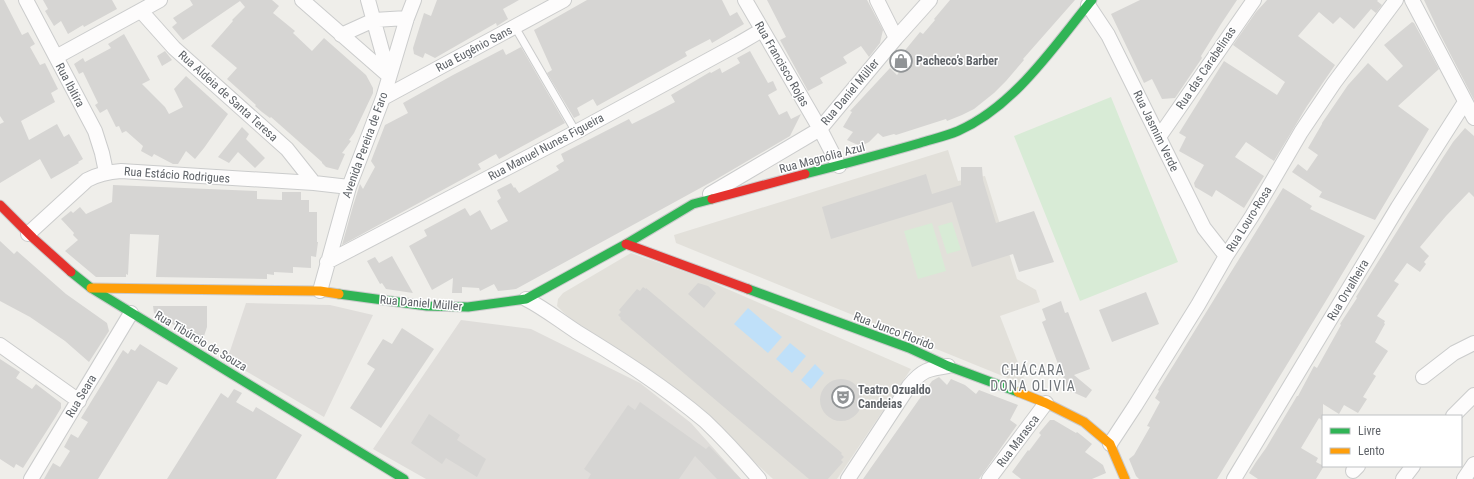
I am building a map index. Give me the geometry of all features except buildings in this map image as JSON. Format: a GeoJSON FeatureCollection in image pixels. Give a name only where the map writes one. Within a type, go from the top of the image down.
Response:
{"type":"FeatureCollection","features":[{"type":"Feature","properties":{"kind":"street","name":"Rua Ibitira"},"geometry":{"type":"LineString","coordinates":[[26,0],[95,131],[106,172]]}},
{"type":"Feature","properties":{"kind":"street"},"geometry":{"type":"LineString","coordinates":[[56,57],[160,0]]}},
{"type":"Feature","properties":{"kind":"street"},"geometry":{"type":"LineString","coordinates":[[302,0],[389,76],[414,0]]}},
{"type":"Feature","properties":{"kind":"street","name":"Avenida Pereira de Faro"},"geometry":{"type":"LineString","coordinates":[[320,291],[349,187],[383,98],[389,76],[368,0]]}},
{"type":"Feature","properties":{"kind":"street","name":"Rua Eugênio Sans"},"geometry":{"type":"LineString","coordinates":[[383,98],[564,0]]}},
{"type":"Feature","properties":{"kind":"street","name":"Rua Francisco Rojas"},"geometry":{"type":"LineString","coordinates":[[745,0],[820,129],[839,166]]}},
{"type":"Feature","properties":{"kind":"street"},"geometry":{"type":"LineString","coordinates":[[877,0],[896,38]]}},
{"type":"Feature","properties":{"kind":"street","name":"Rua Daniel Müller"},"geometry":{"type":"LineString","coordinates":[[694,204],[820,129],[896,38],[930,0]]}},
{"type":"Feature","properties":{"kind":"street","name":"Rua das Carabelinas"},"geometry":{"type":"LineString","coordinates":[[1159,137],[1254,0]]}},
{"type":"Feature","properties":{"kind":"street","name":"Rua Louro-Rosa"},"geometry":{"type":"LineString","coordinates":[[1110,444],[1194,312],[1301,132],[1334,83],[1396,0]]}},
{"type":"Feature","properties":{"kind":"street"},"geometry":{"type":"LineString","coordinates":[[1412,0],[1474,118]]}},
{"type":"Feature","properties":{"kind":"street","name":"Rua Jasmim Verde"},"geometry":{"type":"LineString","coordinates":[[1090,3],[1108,35],[1204,228],[1226,256]]}},
{"type":"Feature","properties":{"kind":"street","name":"Rua Magnólia Azul"},"geometry":{"type":"LineString","coordinates":[[526,299],[626,244],[694,204],[839,166],[958,131],[984,116],[1010,96],[1035,70],[1090,3]]}},
{"type":"Feature","properties":{"kind":"street","name":"Rua Aldeia de Santa Teresa"},"geometry":{"type":"LineString","coordinates":[[141,11],[174,48],[287,148],[314,183]]}},
{"type":"Feature","properties":{"kind":"street"},"geometry":{"type":"LineString","coordinates":[[342,34],[374,20],[407,18]]}},
{"type":"Feature","properties":{"kind":"street","name":"Rua Manuel Nunes Figueira"},"geometry":{"type":"LineString","coordinates":[[327,262],[576,132],[762,30]]}},
{"type":"Feature","properties":{"kind":"street","name":"Rua Orvalheira"},"geometry":{"type":"LineString","coordinates":[[1234,479],[1398,207],[1465,102]]}},
{"type":"Feature","properties":{"kind":"street","name":"Rua Estácio Rodrigues"},"geometry":{"type":"LineString","coordinates":[[28,234],[87,180],[106,172],[121,171],[314,183],[349,187]]}},
{"type":"Feature","properties":{"kind":"street","name":"Rua Tibúrcio de Souza"},"geometry":{"type":"LineString","coordinates":[[0,205],[28,234],[91,288],[404,479]]}},
{"type":"Feature","properties":{"kind":"street","name":"Rua Junco Florido"},"geometry":{"type":"LineString","coordinates":[[626,244],[909,348],[948,366],[1046,403],[1084,422],[1110,444],[1125,479]]}},
{"type":"Feature","properties":{"kind":"street","name":"Rua Daniel Müller"},"geometry":{"type":"LineString","coordinates":[[91,288],[320,291],[427,306],[468,307],[526,299]]}},
{"type":"Feature","properties":{"kind":"street"},"geometry":{"type":"LineString","coordinates":[[526,299],[540,306],[675,397],[710,427],[738,454],[759,479]]}},
{"type":"Feature","properties":{"kind":"street","name":"Rua Seara"},"geometry":{"type":"LineString","coordinates":[[31,479],[131,313]]}},
{"type":"Feature","properties":{"kind":"street"},"geometry":{"type":"LineString","coordinates":[[1423,377],[1454,353],[1474,343]]}},
{"type":"Feature","properties":{"kind":"street"},"geometry":{"type":"LineString","coordinates":[[0,344],[79,401]]}},
{"type":"Feature","properties":{"kind":"street"},"geometry":{"type":"LineString","coordinates":[[848,479],[909,386],[918,375],[929,369],[948,366]]}},
{"type":"Feature","properties":{"kind":"street"},"geometry":{"type":"LineString","coordinates":[[1451,415],[1474,395]]}},
{"type":"Feature","properties":{"kind":"street","name":"Rua Marasca"},"geometry":{"type":"LineString","coordinates":[[989,479],[1046,403]]}},
{"type":"Feature","properties":{"kind":"street"},"geometry":{"type":"LineString","coordinates":[[1464,479],[1474,464]]}},
{"type":"Feature","properties":{"kind":"street"},"geometry":{"type":"LineString","coordinates":[[1403,479],[1412,467]]}},
{"type":"Feature","properties":{"kind":"lane"},"geometry":{"type":"LineString","coordinates":[[515,26],[576,132]]}},
{"type":"Feature","properties":{"kind":"shaded area"},"geometry":{"type":"Polygon","coordinates":[[[948,150],[958,181],[985,176],[1017,279],[1036,290],[1040,302],[1000,316],[1027,386],[676,243],[674,235],[948,150]]]}},
{"type":"Feature","properties":{"kind":"shaded area"},"geometry":{"type":"Polygon","coordinates":[[[631,253],[702,278],[911,369],[837,479],[773,479],[701,413],[634,360],[575,322],[557,306],[558,299],[563,293],[631,253]]]}},
{"type":"Feature","properties":{"kind":"shaded area"},"geometry":{"type":"Polygon","coordinates":[[[246,303],[330,305],[373,315],[324,417],[227,360],[246,303]]]}},
{"type":"Feature","properties":{"kind":"shaded area"},"geometry":{"type":"Polygon","coordinates":[[[461,320],[531,329],[640,383],[691,423],[741,479],[426,479],[373,449],[461,320]]]}},
{"type":"Feature","properties":{"kind":"green space"},"geometry":{"type":"Polygon","coordinates":[[[1111,97],[1178,262],[1080,301],[1014,136],[1111,97]]]}},
{"type":"Feature","properties":{"kind":"green space"},"geometry":{"type":"Polygon","coordinates":[[[952,222],[961,250],[947,254],[938,226],[952,222]]]}},
{"type":"Feature","properties":{"kind":"green space"},"geometry":{"type":"Polygon","coordinates":[[[932,223],[946,271],[918,279],[904,231],[932,223]]]}},
{"type":"Feature","properties":{"kind":"water"},"geometry":{"type":"Polygon","coordinates":[[[748,308],[782,337],[768,353],[734,324],[748,308]]]}},
{"type":"Feature","properties":{"kind":"water"},"geometry":{"type":"Polygon","coordinates":[[[790,343],[806,356],[792,373],[776,359],[790,343]]]}},
{"type":"Feature","properties":{"kind":"water"},"geometry":{"type":"Polygon","coordinates":[[[815,364],[824,373],[811,389],[801,380],[815,364]]]}},
{"type":"Feature","properties":{"kind":"traffic: fast"},"geometry":{"type":"LineString","coordinates":[[805,174],[944,136],[958,131],[979,120],[1015,91],[1032,73],[1092,0]]}},
{"type":"Feature","properties":{"kind":"traffic: fast"},"geometry":{"type":"LineString","coordinates":[[339,294],[427,306],[468,307],[526,299],[626,244],[693,204],[712,199]]}},
{"type":"Feature","properties":{"kind":"traffic: fast"},"geometry":{"type":"LineString","coordinates":[[71,272],[91,288],[404,479]]}},
{"type":"Feature","properties":{"kind":"traffic: fast"},"geometry":{"type":"LineString","coordinates":[[748,289],[909,348],[948,366],[1018,392]]}},
{"type":"Feature","properties":{"kind":"traffic: slow"},"geometry":{"type":"LineString","coordinates":[[91,288],[320,291],[339,294]]}},
{"type":"Feature","properties":{"kind":"traffic: slow"},"geometry":{"type":"LineString","coordinates":[[1018,392],[1046,403],[1084,422],[1110,444],[1125,479]]}},
{"type":"Feature","properties":{"kind":"traffic: jam"},"geometry":{"type":"LineString","coordinates":[[712,199],[805,174]]}},
{"type":"Feature","properties":{"kind":"traffic: jam"},"geometry":{"type":"LineString","coordinates":[[0,205],[33,238],[71,272]]}},
{"type":"Feature","properties":{"kind":"traffic: jam"},"geometry":{"type":"LineString","coordinates":[[626,244],[748,289]]}},
{"type":"Feature","properties":{"kind":"place","name":"Pacheco’s Barber"},"geometry":{"type":"Point","coordinates":[901,61]}},
{"type":"Feature","properties":{"kind":"place","name":"Teatro Ozualdo Candeias"},"geometry":{"type":"Point","coordinates":[843,397]}},
{"type":"Feature","properties":{"kind":"district","name":"CHÁCARA DONA OLIVIA"},"geometry":{"type":"Point","coordinates":[1033,378]}}]}
